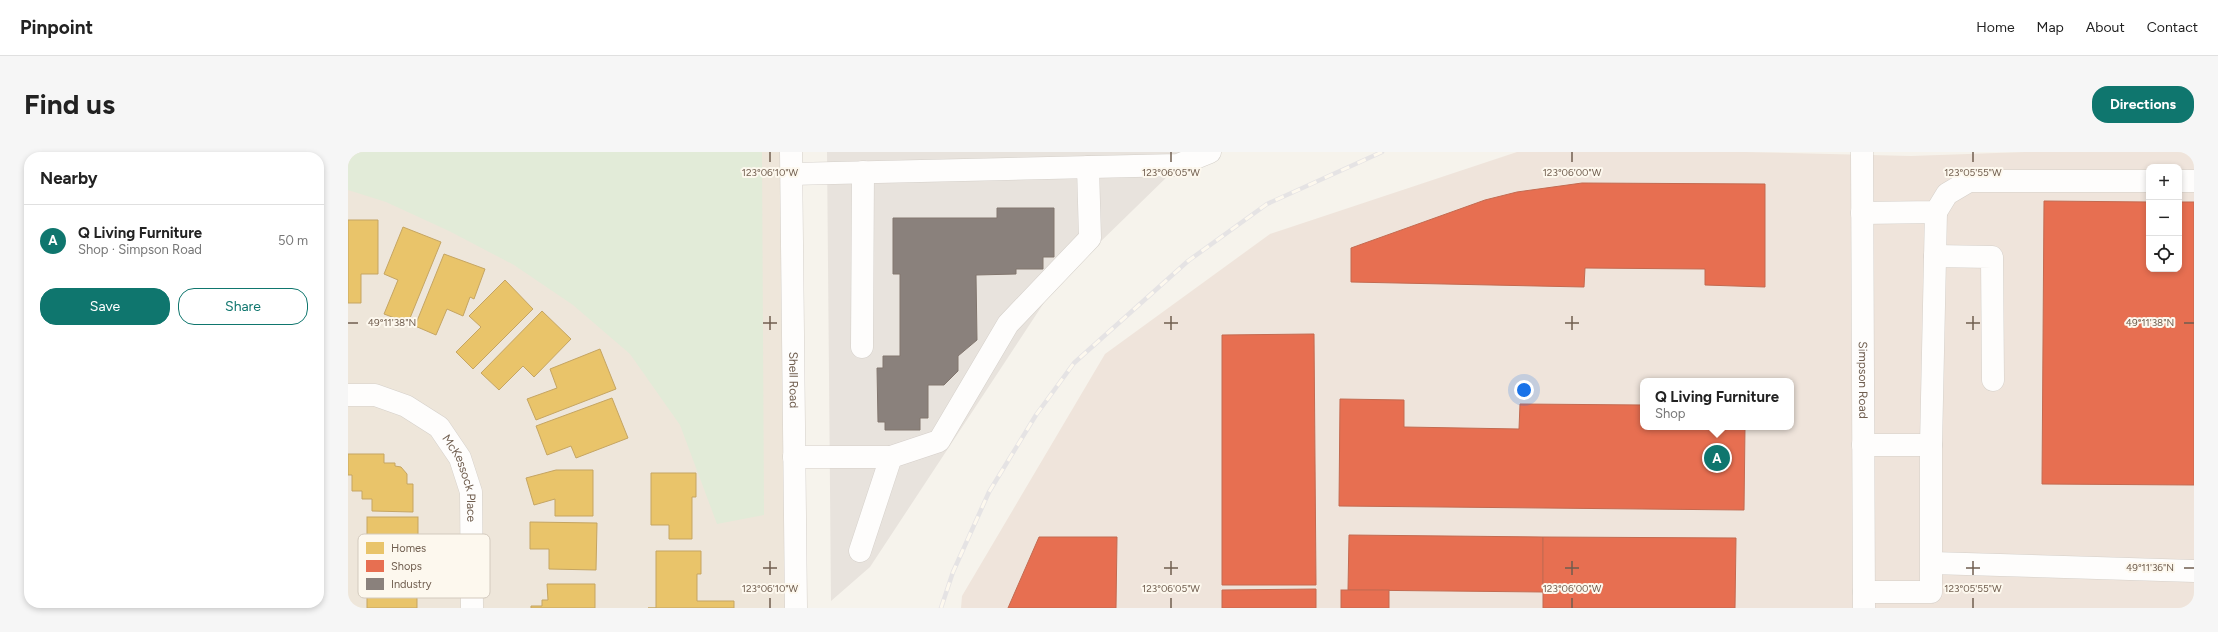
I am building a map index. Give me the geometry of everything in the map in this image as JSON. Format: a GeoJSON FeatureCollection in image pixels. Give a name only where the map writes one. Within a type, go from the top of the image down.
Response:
{"type":"FeatureCollection","features":[{"type":"Feature","properties":{"kind":"street","name":"Shell Road"},"geometry":{"type":"LineString","coordinates":[[791,152],[796,608]]}},
{"type":"Feature","properties":{"kind":"street"},"geometry":{"type":"LineString","coordinates":[[792,174],[1178,165],[1210,152]]}},
{"type":"Feature","properties":{"kind":"street","name":"Simpson Road"},"geometry":{"type":"LineString","coordinates":[[1862,152],[1864,600]]}},
{"type":"Feature","properties":{"kind":"street"},"geometry":{"type":"LineString","coordinates":[[794,457],[891,457],[939,441],[1008,324],[1090,238],[1088,167]]}},
{"type":"Feature","properties":{"kind":"street"},"geometry":{"type":"LineString","coordinates":[[862,347],[863,172]]}},
{"type":"Feature","properties":{"kind":"street"},"geometry":{"type":"LineString","coordinates":[[2182,181],[2194,180]]}},
{"type":"Feature","properties":{"kind":"street"},"geometry":{"type":"LineString","coordinates":[[1864,600],[1931,592],[1931,445],[1936,212],[1947,194],[1969,181],[2146,181]]}},
{"type":"Feature","properties":{"kind":"street"},"geometry":{"type":"LineString","coordinates":[[1862,213],[1936,212]]}},
{"type":"Feature","properties":{"kind":"street"},"geometry":{"type":"LineString","coordinates":[[1935,256],[1992,257],[1993,380]]}},
{"type":"Feature","properties":{"kind":"street","name":"McKessock Place"},"geometry":{"type":"LineString","coordinates":[[348,395],[375,395],[406,406],[439,427],[460,458],[471,492],[471,534]]}},
{"type":"Feature","properties":{"kind":"street"},"geometry":{"type":"LineString","coordinates":[[1863,445],[1931,445]]}},
{"type":"Feature","properties":{"kind":"street"},"geometry":{"type":"LineString","coordinates":[[860,551],[891,457]]}},
{"type":"Feature","properties":{"kind":"street"},"geometry":{"type":"LineString","coordinates":[[1932,563],[2194,571]]}},
{"type":"Feature","properties":{"kind":"street","name":"McKessock Place"},"geometry":{"type":"LineString","coordinates":[[472,598],[472,608]]}},
{"type":"Feature","properties":{"kind":"shaded area"},"geometry":{"type":"Polygon","coordinates":[[[348,152],[791,152],[796,608],[348,608],[348,152]]]}},
{"type":"Feature","properties":{"kind":"shaded area"},"geometry":{"type":"Polygon","coordinates":[[[827,152],[1222,152],[1172,172],[1055,286],[870,567],[831,601],[827,152]]]}},
{"type":"Feature","properties":{"kind":"shaded area"},"geometry":{"type":"Polygon","coordinates":[[[1517,152],[1745,152],[1911,156],[2025,152],[2194,152],[2194,608],[961,608],[962,596],[1105,354],[1270,234],[1517,152]]]}},
{"type":"Feature","properties":{"kind":"green space"},"geometry":{"type":"Polygon","coordinates":[[[348,152],[762,152],[764,515],[717,524],[680,425],[630,354],[573,305],[514,265],[449,231],[386,202],[348,190],[348,152]]]}},
{"type":"Feature","properties":{"kind":"building: Homes"},"geometry":{"type":"Polygon","coordinates":[[[348,220],[378,220],[378,274],[361,274],[361,303],[348,303],[348,220]]]}},
{"type":"Feature","properties":{"kind":"building: Homes"},"geometry":{"type":"Polygon","coordinates":[[[403,227],[441,242],[408,323],[384,314],[398,280],[384,274],[403,227]]]}},
{"type":"Feature","properties":{"kind":"building: Homes"},"geometry":{"type":"Polygon","coordinates":[[[444,254],[485,269],[474,299],[470,297],[463,316],[447,309],[436,335],[415,326],[444,254]]]}},
{"type":"Feature","properties":{"kind":"building: Homes"},"geometry":{"type":"Polygon","coordinates":[[[505,280],[533,309],[473,369],[456,352],[481,327],[469,316],[505,280]]]}},
{"type":"Feature","properties":{"kind":"building: Homes"},"geometry":{"type":"Polygon","coordinates":[[[542,311],[571,339],[534,377],[523,366],[499,390],[481,373],[542,311]]]}},
{"type":"Feature","properties":{"kind":"building: Homes"},"geometry":{"type":"Polygon","coordinates":[[[600,349],[616,389],[536,420],[527,399],[557,388],[550,369],[600,349]]]}},
{"type":"Feature","properties":{"kind":"building: Homes"},"geometry":{"type":"Polygon","coordinates":[[[612,398],[628,438],[576,458],[571,446],[547,455],[536,426],[612,398]]]}},
{"type":"Feature","properties":{"kind":"building: Homes"},"geometry":{"type":"Polygon","coordinates":[[[348,454],[384,454],[384,463],[395,463],[395,466],[401,467],[407,474],[407,484],[413,484],[413,512],[372,511],[372,499],[362,499],[362,491],[352,491],[352,475],[348,475],[348,454]]]}},
{"type":"Feature","properties":{"kind":"building: Homes"},"geometry":{"type":"Polygon","coordinates":[[[556,470],[593,470],[593,516],[555,516],[555,499],[534,505],[526,478],[556,470]]]}},
{"type":"Feature","properties":{"kind":"building: Homes"},"geometry":{"type":"Polygon","coordinates":[[[651,473],[696,473],[696,497],[692,497],[692,539],[669,539],[669,525],[651,525],[651,473]]]}},
{"type":"Feature","properties":{"kind":"building: Homes"},"geometry":{"type":"Polygon","coordinates":[[[367,517],[418,517],[418,534],[367,534],[367,517]]]}},
{"type":"Feature","properties":{"kind":"building: Homes"},"geometry":{"type":"Polygon","coordinates":[[[530,522],[597,523],[596,570],[549,569],[549,549],[530,549],[530,522]]]}},
{"type":"Feature","properties":{"kind":"building: Homes"},"geometry":{"type":"Polygon","coordinates":[[[656,551],[701,551],[701,574],[697,574],[697,601],[734,601],[734,608],[656,608],[656,551]]]}},
{"type":"Feature","properties":{"kind":"building: Homes"},"geometry":{"type":"Polygon","coordinates":[[[547,584],[595,584],[595,608],[531,608],[531,606],[542,606],[542,600],[548,600],[547,584]]]}},
{"type":"Feature","properties":{"kind":"building: Homes"},"geometry":{"type":"Polygon","coordinates":[[[367,598],[417,598],[417,608],[367,608],[367,598]]]}},
{"type":"Feature","properties":{"kind":"building: Shops"},"geometry":{"type":"Polygon","coordinates":[[[1582,183],[1765,184],[1765,287],[1705,285],[1705,269],[1585,268],[1584,287],[1351,282],[1351,248],[1485,200],[1517,192],[1582,183]]]}},
{"type":"Feature","properties":{"kind":"building: Shops"},"geometry":{"type":"Polygon","coordinates":[[[2044,201],[2146,202],[2146,272],[2182,272],[2182,202],[2194,202],[2194,485],[2042,484],[2044,201]]]}},
{"type":"Feature","properties":{"kind":"building: Shops"},"geometry":{"type":"Polygon","coordinates":[[[1314,334],[1316,585],[1222,585],[1222,335],[1314,334]]]}},
{"type":"Feature","properties":{"kind":"building: Shops"},"geometry":{"type":"Polygon","coordinates":[[[1340,399],[1404,400],[1404,427],[1519,429],[1520,404],[1640,405],[1640,430],[1745,430],[1744,510],[1339,506],[1340,399]]]}},
{"type":"Feature","properties":{"kind":"building: Shops"},"geometry":{"type":"Polygon","coordinates":[[[1349,535],[1543,537],[1543,592],[1348,590],[1349,535]]]}},
{"type":"Feature","properties":{"kind":"building: Shops"},"geometry":{"type":"Polygon","coordinates":[[[1039,537],[1117,537],[1116,608],[1008,608],[1039,537]]]}},
{"type":"Feature","properties":{"kind":"building: Shops"},"geometry":{"type":"Polygon","coordinates":[[[1543,537],[1736,538],[1735,608],[1543,608],[1543,537]]]}},
{"type":"Feature","properties":{"kind":"building: Shops"},"geometry":{"type":"Polygon","coordinates":[[[1316,589],[1316,608],[1222,608],[1222,590],[1316,589]]]}},
{"type":"Feature","properties":{"kind":"building: Shops"},"geometry":{"type":"Polygon","coordinates":[[[1341,590],[1389,590],[1389,608],[1341,608],[1341,590]]]}},
{"type":"Feature","properties":{"kind":"building: Industry"},"geometry":{"type":"Polygon","coordinates":[[[997,208],[1054,208],[1054,257],[1043,257],[1043,269],[1016,269],[1016,274],[976,275],[977,340],[958,356],[958,371],[944,385],[928,385],[928,418],[920,418],[920,430],[885,430],[885,422],[878,422],[877,368],[883,368],[883,356],[900,356],[900,274],[893,274],[893,218],[997,218],[997,208]]]}},
{"type":"Feature","properties":{"kind":"railway"},"geometry":{"type":"LineString","coordinates":[[941,608],[953,572],[989,492],[1036,415],[1074,363],[1188,261],[1267,204],[1382,152]]}},
{"type":"Feature","properties":{"kind":"place","name":"Q Living Furniture"},"geometry":{"type":"Point","coordinates":[1717,458]}}]}
